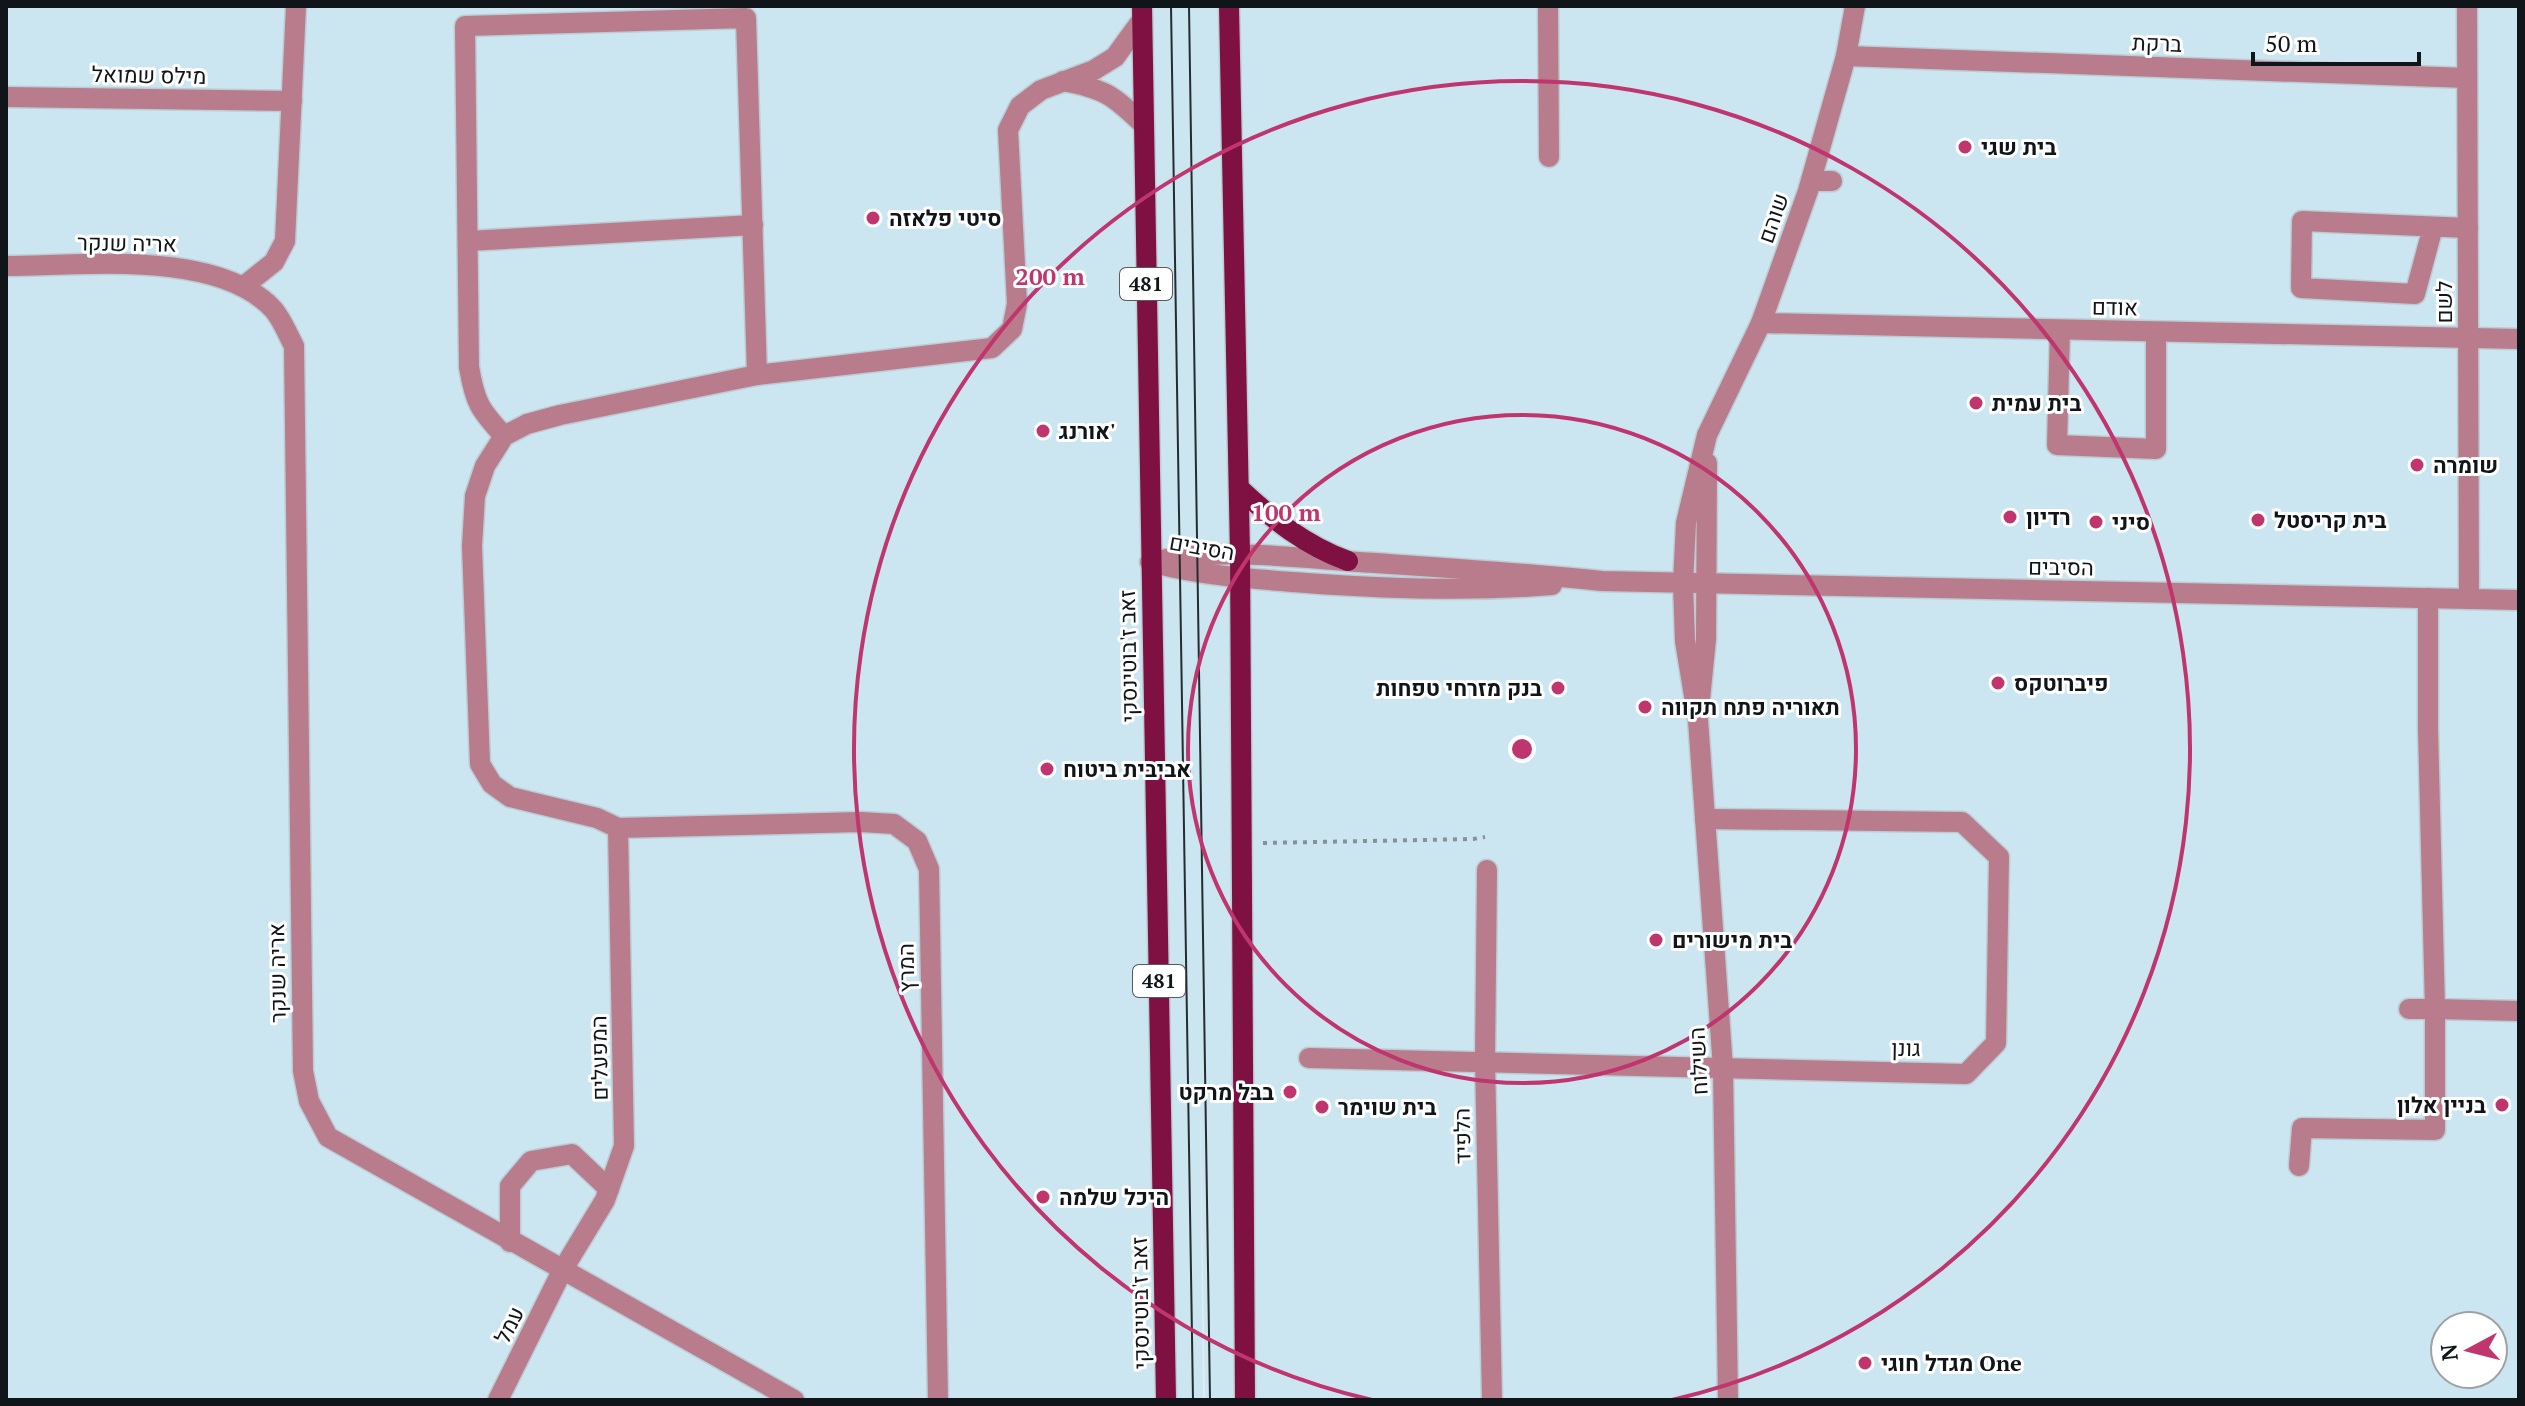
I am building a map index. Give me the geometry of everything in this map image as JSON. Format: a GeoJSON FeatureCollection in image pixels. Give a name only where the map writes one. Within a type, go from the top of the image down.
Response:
{"type":"FeatureCollection","features":[{"type":"Feature","properties":{"kind":"main road"},"geometry":{"type":"LineString","coordinates":[[1229,6],[1240,553],[1245,1400]]}},
{"type":"Feature","properties":{"kind":"main road","name":"זאב ז'בוטינסקי"},"geometry":{"type":"LineString","coordinates":[[1142,13],[1166,1400]]}},
{"type":"Feature","properties":{"kind":"main road"},"geometry":{"type":"LineString","coordinates":[[1239,488],[1300,538],[1348,561]]}},
{"type":"Feature","properties":{"kind":"street"},"geometry":{"type":"LineString","coordinates":[[244,286],[274,262],[285,241],[296,6]]}},
{"type":"Feature","properties":{"kind":"street"},"geometry":{"type":"LineString","coordinates":[[1548,6],[1549,157]]}},
{"type":"Feature","properties":{"kind":"street","name":"שוהם"},"geometry":{"type":"LineString","coordinates":[[1683,583],[1686,523],[1707,435],[1761,323],[1811,181],[1846,56],[1855,6]]}},
{"type":"Feature","properties":{"kind":"street","name":"לשם"},"geometry":{"type":"LineString","coordinates":[[2467,6],[2469,599]]}},
{"type":"Feature","properties":{"kind":"street"},"geometry":{"type":"LineString","coordinates":[[618,828],[597,818],[510,797],[492,784],[480,764],[472,516],[485,466],[504,436],[527,424],[560,415],[757,375],[992,348],[1012,329],[1017,304],[1008,130],[1020,106],[1041,90],[1094,70],[1115,57],[1142,13]]}},
{"type":"Feature","properties":{"kind":"street"},"geometry":{"type":"LineString","coordinates":[[504,436],[482,412],[473,393],[469,367],[465,26],[746,18],[757,375]]}},
{"type":"Feature","properties":{"kind":"street","name":"ברקת"},"geometry":{"type":"LineString","coordinates":[[1846,56],[2467,78]]}},
{"type":"Feature","properties":{"kind":"street"},"geometry":{"type":"LineString","coordinates":[[1063,81],[1094,87],[1114,98],[1144,125]]}},
{"type":"Feature","properties":{"kind":"street","name":"מילס שמואל"},"geometry":{"type":"LineString","coordinates":[[6,97],[292,101]]}},
{"type":"Feature","properties":{"kind":"street"},"geometry":{"type":"LineString","coordinates":[[1811,181],[1832,181]]}},
{"type":"Feature","properties":{"kind":"street"},"geometry":{"type":"LineString","coordinates":[[2433,227],[2415,294],[2301,288],[2302,221],[2468,228]]}},
{"type":"Feature","properties":{"kind":"street"},"geometry":{"type":"LineString","coordinates":[[468,241],[753,225]]}},
{"type":"Feature","properties":{"kind":"street","name":"אריה שנקר"},"geometry":{"type":"LineString","coordinates":[[6,266],[155,265],[195,269],[244,286],[274,310],[294,346],[302,1057],[309,1101],[328,1137],[794,1400]]}},
{"type":"Feature","properties":{"kind":"street","name":"אודם"},"geometry":{"type":"LineString","coordinates":[[1761,323],[2519,339]]}},
{"type":"Feature","properties":{"kind":"street"},"geometry":{"type":"LineString","coordinates":[[2060,330],[2057,445],[2156,449],[2156,332]]}},
{"type":"Feature","properties":{"kind":"street","name":"שוהם"},"geometry":{"type":"LineString","coordinates":[[1706,584],[1707,435]]}},
{"type":"Feature","properties":{"kind":"street","name":"הסיבים"},"geometry":{"type":"LineString","coordinates":[[1150,562],[1197,554],[1240,553],[1602,581],[2519,600]]}},
{"type":"Feature","properties":{"kind":"street","name":"הסיבים"},"geometry":{"type":"LineString","coordinates":[[1150,562],[1179,570],[1240,578],[1371,588],[1520,588],[1602,581]]}},
{"type":"Feature","properties":{"kind":"street","name":"השילוח"},"geometry":{"type":"LineString","coordinates":[[1683,583],[1687,656],[1698,720],[1723,1068],[1728,1400]]}},
{"type":"Feature","properties":{"kind":"street","name":"השילוח"},"geometry":{"type":"LineString","coordinates":[[1698,720],[1704,661],[1706,584]]}},
{"type":"Feature","properties":{"kind":"street"},"geometry":{"type":"LineString","coordinates":[[2299,1166],[2302,1128],[2435,1130],[2428,598]]}},
{"type":"Feature","properties":{"kind":"street","name":"גונן"},"geometry":{"type":"LineString","coordinates":[[1309,1058],[1966,1074],[1996,1043],[1999,857],[1962,822],[1705,819]]}},
{"type":"Feature","properties":{"kind":"street","name":"המרץ"},"geometry":{"type":"LineString","coordinates":[[618,828],[861,822],[894,824],[917,841],[929,869],[938,1400]]}},
{"type":"Feature","properties":{"kind":"street","name":"המפעלים"},"geometry":{"type":"LineString","coordinates":[[562,1271],[605,1200],[624,1146],[618,828]]}},
{"type":"Feature","properties":{"kind":"street","name":"הלפיד"},"geometry":{"type":"LineString","coordinates":[[1487,870],[1485,1061],[1492,1400]]}},
{"type":"Feature","properties":{"kind":"street"},"geometry":{"type":"LineString","coordinates":[[2409,1009],[2519,1011]]}},
{"type":"Feature","properties":{"kind":"street"},"geometry":{"type":"LineString","coordinates":[[510,1242],[510,1186],[531,1161],[572,1154],[609,1189]]}},
{"type":"Feature","properties":{"kind":"street","name":"עמל"},"geometry":{"type":"LineString","coordinates":[[498,1400],[562,1271]]}},
{"type":"Feature","properties":{"kind":"path"},"geometry":{"type":"LineString","coordinates":[[1242,844],[1485,837]]}},
{"type":"Feature","properties":{"kind":"shaded area"},"geometry":{"type":"Polygon","coordinates":[[[6,6],[2519,6],[2519,1400],[1205,1400],[1200,1088],[1203,1400],[6,1400],[6,6]]]}},
{"type":"Feature","properties":{"kind":"tram line"},"geometry":{"type":"LineString","coordinates":[[1171,6],[1193,1400]]}},
{"type":"Feature","properties":{"kind":"tram line"},"geometry":{"type":"LineString","coordinates":[[1189,6],[1210,1400]]}},
{"type":"Feature","properties":{"kind":"place","name":"בית שגי"},"geometry":{"type":"Point","coordinates":[1965,147]}},
{"type":"Feature","properties":{"kind":"place","name":"סיטי פלאזה"},"geometry":{"type":"Point","coordinates":[873,218]}},
{"type":"Feature","properties":{"kind":"place","name":"בית עמית"},"geometry":{"type":"Point","coordinates":[1976,403]}},
{"type":"Feature","properties":{"kind":"place","name":"אורנג'"},"geometry":{"type":"Point","coordinates":[1043,431]}},
{"type":"Feature","properties":{"kind":"place","name":"שומרה"},"geometry":{"type":"Point","coordinates":[2417,465]}},
{"type":"Feature","properties":{"kind":"place","name":"רדיון"},"geometry":{"type":"Point","coordinates":[2010,517]}},
{"type":"Feature","properties":{"kind":"place","name":"בית קריסטל"},"geometry":{"type":"Point","coordinates":[2258,520]}},
{"type":"Feature","properties":{"kind":"place","name":"סיני"},"geometry":{"type":"Point","coordinates":[2096,522]}},
{"type":"Feature","properties":{"kind":"place","name":"פיברוטקס"},"geometry":{"type":"Point","coordinates":[1998,683]}},
{"type":"Feature","properties":{"kind":"place","name":"בנק מזרחי טפחות"},"geometry":{"type":"Point","coordinates":[1558,688]}},
{"type":"Feature","properties":{"kind":"place","name":"תאוריה פתח תקווה"},"geometry":{"type":"Point","coordinates":[1645,707]}},
{"type":"Feature","properties":{"kind":"place","name":"אביבית ביטוח"},"geometry":{"type":"Point","coordinates":[1047,769]}},
{"type":"Feature","properties":{"kind":"place","name":"בית מישורים"},"geometry":{"type":"Point","coordinates":[1656,940]}},
{"type":"Feature","properties":{"kind":"place","name":"בבל מרקט"},"geometry":{"type":"Point","coordinates":[1290,1092]}},
{"type":"Feature","properties":{"kind":"place","name":"בניין אלון"},"geometry":{"type":"Point","coordinates":[2502,1105]}},
{"type":"Feature","properties":{"kind":"place","name":"בית שוימר"},"geometry":{"type":"Point","coordinates":[1322,1107]}},
{"type":"Feature","properties":{"kind":"place","name":"היכל שלמה"},"geometry":{"type":"Point","coordinates":[1043,1197]}},
{"type":"Feature","properties":{"kind":"place","name":"מגדל חוגי One"},"geometry":{"type":"Point","coordinates":[1865,1363]}}]}
